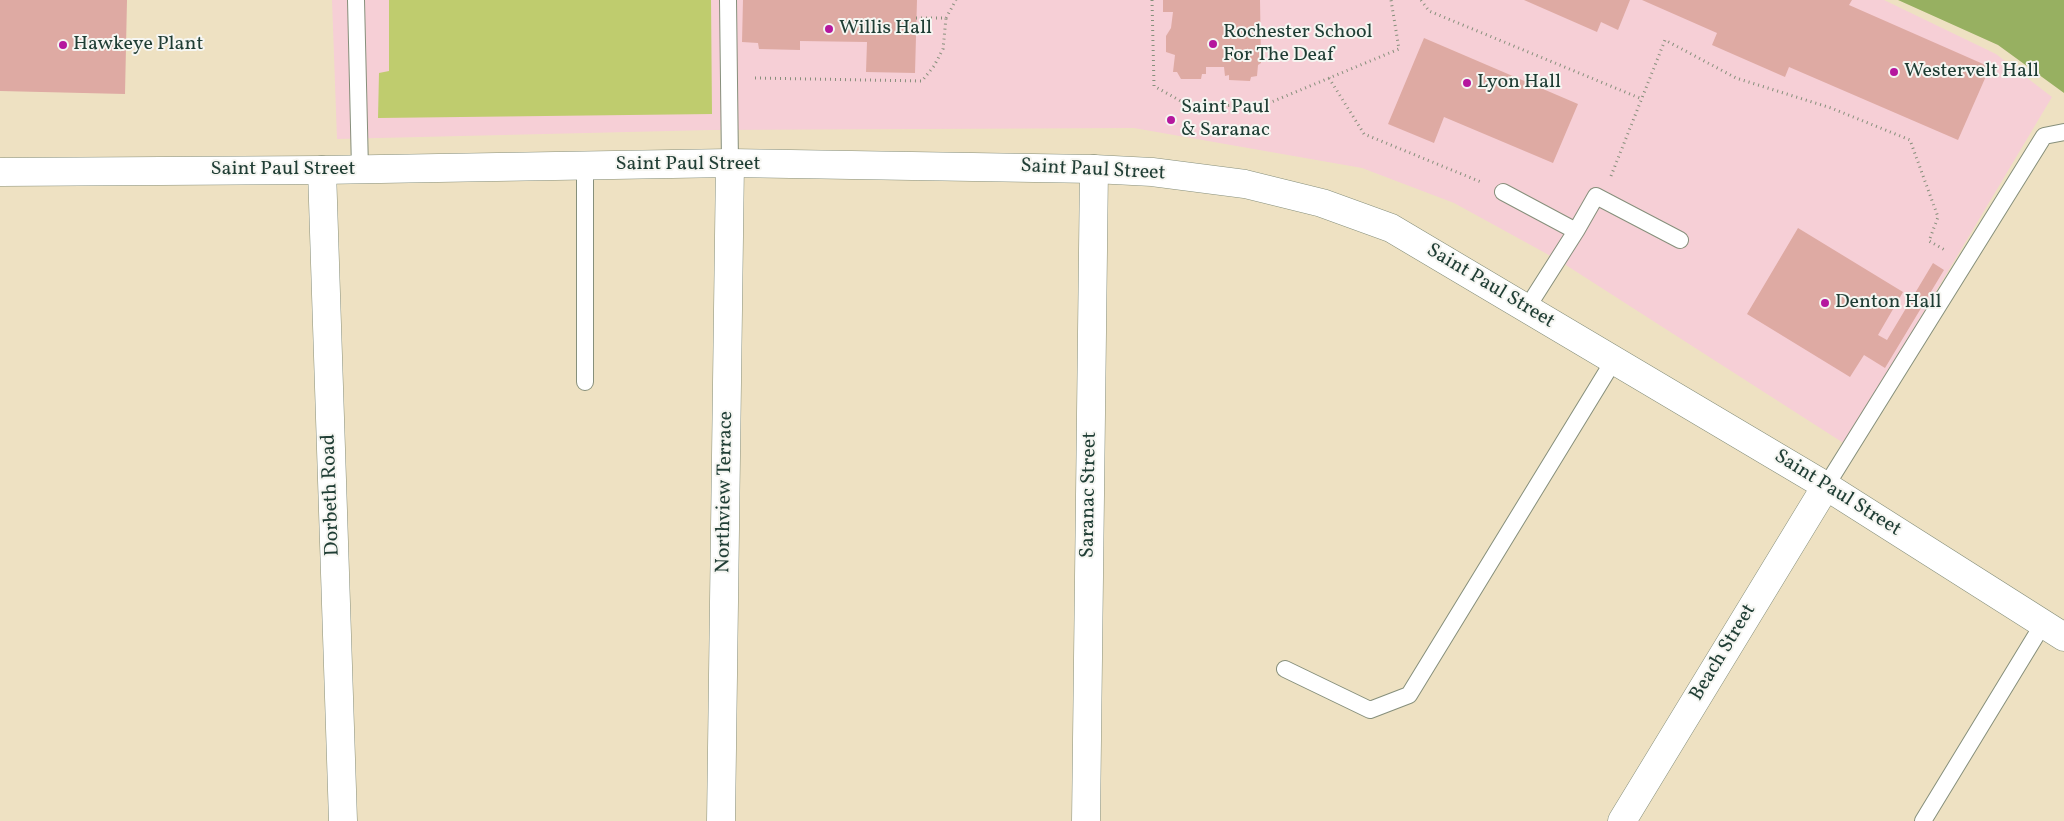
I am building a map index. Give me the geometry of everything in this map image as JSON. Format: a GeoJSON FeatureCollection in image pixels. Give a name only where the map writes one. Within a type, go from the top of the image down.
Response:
{"type":"FeatureCollection","features":[{"type":"Feature","properties":{"kind":"street","name":"Saint Paul Street"},"geometry":{"type":"LineString","coordinates":[[0,172],[360,170],[730,163],[1094,169],[1152,172],[1245,184],[1322,204],[1390,228],[1826,486],[2053,631]]}},
{"type":"Feature","properties":{"kind":"street","name":"Northview Terrace"},"geometry":{"type":"LineString","coordinates":[[721,821],[730,163]]}},
{"type":"Feature","properties":{"kind":"street","name":"Saranac Street"},"geometry":{"type":"LineString","coordinates":[[1086,821],[1094,169]]}},
{"type":"Feature","properties":{"kind":"street","name":"Dorbeth Road"},"geometry":{"type":"LineString","coordinates":[[322,170],[343,821]]}},
{"type":"Feature","properties":{"kind":"street","name":"Beach Street"},"geometry":{"type":"LineString","coordinates":[[1622,821],[1826,486]]}},
{"type":"Feature","properties":{"kind":"lane"},"geometry":{"type":"LineString","coordinates":[[356,0],[360,170]]}},
{"type":"Feature","properties":{"kind":"lane"},"geometry":{"type":"LineString","coordinates":[[728,0],[730,163]]}},
{"type":"Feature","properties":{"kind":"lane"},"geometry":{"type":"LineString","coordinates":[[1826,486],[2044,136],[2064,132]]}},
{"type":"Feature","properties":{"kind":"lane"},"geometry":{"type":"LineString","coordinates":[[585,166],[585,382]]}},
{"type":"Feature","properties":{"kind":"lane"},"geometry":{"type":"LineString","coordinates":[[1503,192],[1576,231]]}},
{"type":"Feature","properties":{"kind":"lane"},"geometry":{"type":"LineString","coordinates":[[1526,308],[1576,231],[1596,196],[1680,240]]}},
{"type":"Feature","properties":{"kind":"lane"},"geometry":{"type":"LineString","coordinates":[[1286,669],[1370,710],[1409,695],[1614,360]]}},
{"type":"Feature","properties":{"kind":"lane"},"geometry":{"type":"LineString","coordinates":[[1923,821],[2053,631]]}},
{"type":"Feature","properties":{"kind":"path"},"geometry":{"type":"LineString","coordinates":[[730,78],[922,81],[934,66],[943,49],[946,18],[956,0]]}},
{"type":"Feature","properties":{"kind":"path"},"geometry":{"type":"LineString","coordinates":[[1152,0],[1154,86],[1186,104],[1220,106],[1269,103],[1399,49],[1391,0]]}},
{"type":"Feature","properties":{"kind":"path"},"geometry":{"type":"LineString","coordinates":[[1421,0],[1429,11],[1642,99]]}},
{"type":"Feature","properties":{"kind":"path"},"geometry":{"type":"LineString","coordinates":[[916,18],[946,18]]}},
{"type":"Feature","properties":{"kind":"path"},"geometry":{"type":"LineString","coordinates":[[1602,199],[1665,40],[1736,78],[1831,108],[1910,140],[1938,217],[1929,241],[1965,262]]}},
{"type":"Feature","properties":{"kind":"path"},"geometry":{"type":"LineString","coordinates":[[1329,78],[1364,134],[1503,192]]}},
{"type":"Feature","properties":{"kind":"shaded area","name":"Rochester School For The Deaf"},"geometry":{"type":"Polygon","coordinates":[[[332,0],[1884,0],[1996,54],[2052,97],[1845,444],[1558,260],[1454,203],[1362,168],[1134,128],[711,130],[337,139],[332,0]]]}},
{"type":"Feature","properties":{"kind":"green space"},"geometry":{"type":"Polygon","coordinates":[[[389,0],[711,0],[712,114],[378,118],[379,73],[389,71],[389,0]]]}},
{"type":"Feature","properties":{"kind":"green space"},"geometry":{"type":"Polygon","coordinates":[[[1898,0],[2064,0],[2064,93],[1998,45],[1898,0]]]}},
{"type":"Feature","properties":{"kind":"building","name":"Hawkeye Plant"},"geometry":{"type":"Polygon","coordinates":[[[0,0],[127,0],[125,94],[0,91],[0,0]]]}},
{"type":"Feature","properties":{"kind":"building","name":"Willis Hall"},"geometry":{"type":"Polygon","coordinates":[[[743,0],[917,0],[915,73],[866,72],[867,42],[800,41],[800,50],[759,49],[758,43],[742,42],[743,0]]]}},
{"type":"Feature","properties":{"kind":"building","name":"Rochester School For The Deaf"},"geometry":{"type":"Polygon","coordinates":[[[1163,0],[1260,0],[1261,63],[1258,65],[1257,76],[1251,77],[1250,81],[1229,80],[1229,75],[1225,76],[1224,67],[1206,67],[1206,74],[1202,74],[1201,79],[1181,79],[1177,72],[1173,72],[1175,55],[1166,52],[1166,36],[1171,28],[1173,12],[1163,12],[1163,0]]]}},
{"type":"Feature","properties":{"kind":"building"},"geometry":{"type":"Polygon","coordinates":[[[1524,0],[1630,0],[1618,30],[1601,22],[1597,32],[1524,0]]]}},
{"type":"Feature","properties":{"kind":"building","name":"Westervelt Hall"},"geometry":{"type":"Polygon","coordinates":[[[1642,0],[1852,0],[1849,5],[1990,67],[1958,140],[1789,67],[1785,77],[1712,45],[1717,33],[1642,0]]]}},
{"type":"Feature","properties":{"kind":"building","name":"Lyon Hall"},"geometry":{"type":"Polygon","coordinates":[[[1424,38],[1578,104],[1553,163],[1444,117],[1434,143],[1388,124],[1424,38]]]}},
{"type":"Feature","properties":{"kind":"building","name":"Denton Hall"},"geometry":{"type":"Polygon","coordinates":[[[1798,228],[1903,292],[1878,335],[1887,340],[1933,263],[1944,270],[1885,368],[1864,355],[1850,377],[1747,314],[1798,228]]]}},
{"type":"Feature","properties":{"kind":"place","name":"Willis Hall"},"geometry":{"type":"Point","coordinates":[829,29]}},
{"type":"Feature","properties":{"kind":"place","name":"Rochester School For The Deaf"},"geometry":{"type":"Point","coordinates":[1213,44]}},
{"type":"Feature","properties":{"kind":"place","name":"Hawkeye Plant"},"geometry":{"type":"Point","coordinates":[63,45]}},
{"type":"Feature","properties":{"kind":"place","name":"Westervelt Hall"},"geometry":{"type":"Point","coordinates":[1894,72]}},
{"type":"Feature","properties":{"kind":"place","name":"Lyon Hall"},"geometry":{"type":"Point","coordinates":[1467,83]}},
{"type":"Feature","properties":{"kind":"place","name":"Saint Paul & Saranac"},"geometry":{"type":"Point","coordinates":[1171,120]}},
{"type":"Feature","properties":{"kind":"place","name":"Denton Hall"},"geometry":{"type":"Point","coordinates":[1825,303]}}]}
